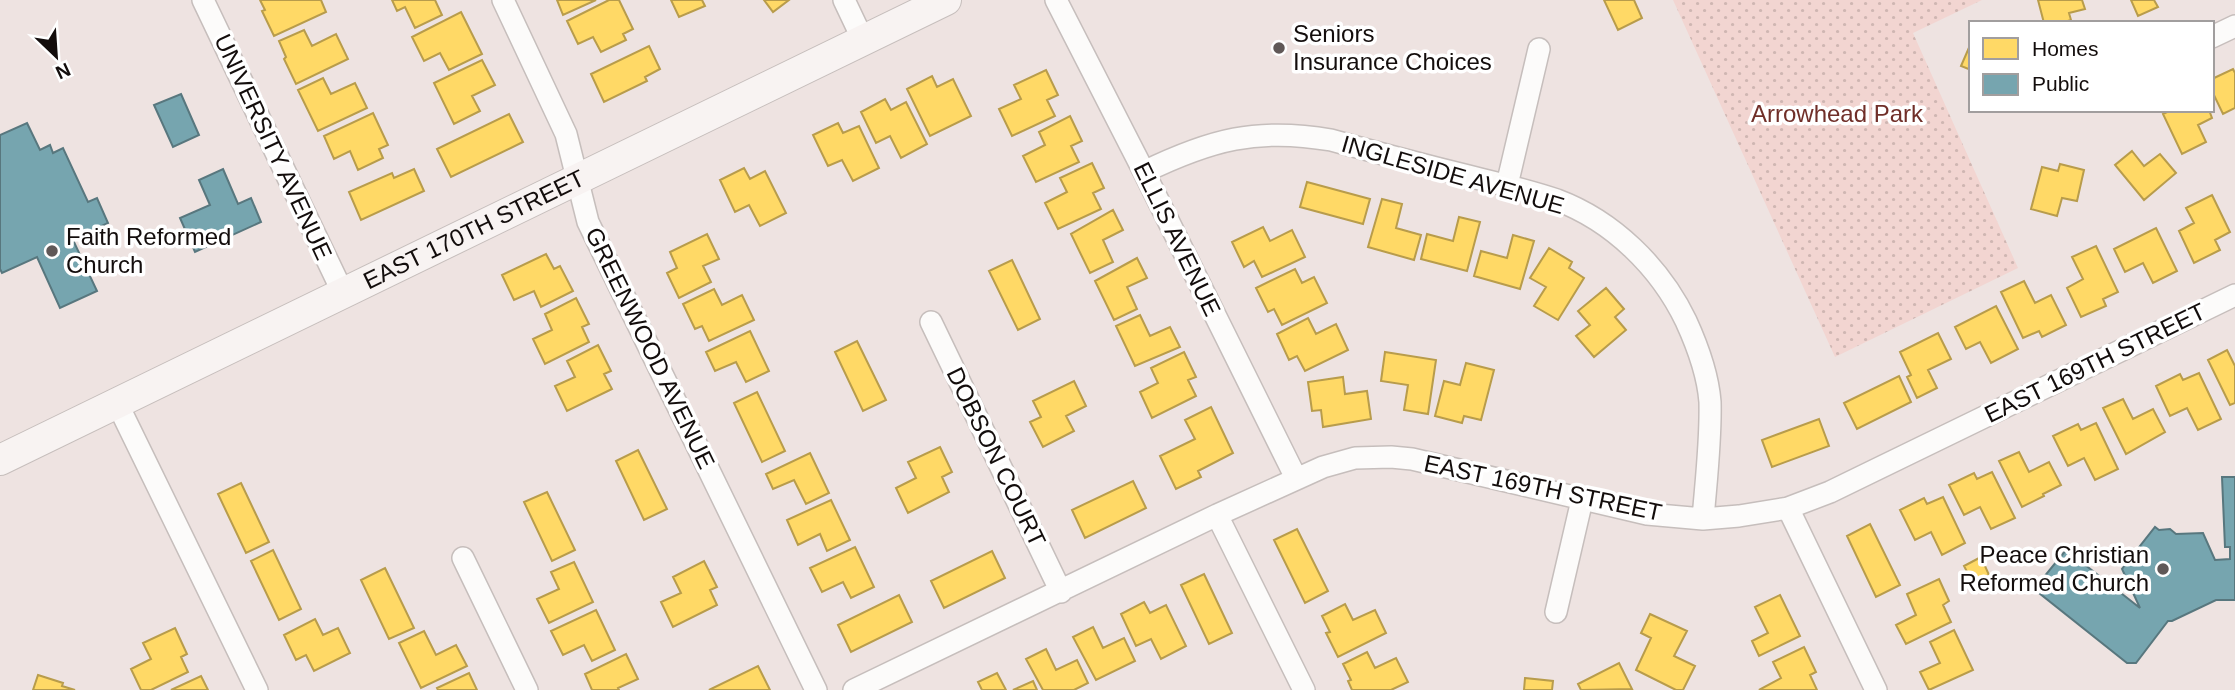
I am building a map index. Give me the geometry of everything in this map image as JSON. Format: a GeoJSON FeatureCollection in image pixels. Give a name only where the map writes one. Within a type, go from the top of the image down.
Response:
{"type":"FeatureCollection","features":[{"type":"Feature","properties":{"kind":"street","name":"UNIVERSITY AVENUE"},"geometry":{"type":"LineString","coordinates":[[203,0],[343,293]]}},
{"type":"Feature","properties":{"kind":"street","name":"GREENWOOD AVENUE"},"geometry":{"type":"LineString","coordinates":[[503,0],[566,134],[588,222],[816,690]]}},
{"type":"Feature","properties":{"kind":"street"},"geometry":{"type":"LineString","coordinates":[[844,0],[863,40]]}},
{"type":"Feature","properties":{"kind":"street","name":"EAST 170TH STREET"},"geometry":{"type":"LineString","coordinates":[[0,460],[946,0]]}},
{"type":"Feature","properties":{"kind":"street","name":"ELLIS AVENUE"},"geometry":{"type":"LineString","coordinates":[[1056,0],[1296,478]]}},
{"type":"Feature","properties":{"kind":"street"},"geometry":{"type":"LineString","coordinates":[[2214,36],[2235,26]]}},
{"type":"Feature","properties":{"kind":"street"},"geometry":{"type":"LineString","coordinates":[[1507,185],[1539,49]]}},
{"type":"Feature","properties":{"kind":"street","name":"INGLESIDE AVENUE"},"geometry":{"type":"LineString","coordinates":[[1144,172],[1211,144],[1266,134],[1305,136],[1331,140],[1507,185],[1563,203],[1606,227],[1637,252],[1662,281],[1694,339],[1710,401],[1703,519]]}},
{"type":"Feature","properties":{"kind":"street","name":"EAST 169TH STREET"},"geometry":{"type":"LineString","coordinates":[[854,690],[1217,515],[1323,467],[1355,458],[1391,457],[1433,463],[1647,514],[1703,519],[1788,508],[1840,487],[2235,295]]}},
{"type":"Feature","properties":{"kind":"street","name":"DOBSON COURT"},"geometry":{"type":"LineString","coordinates":[[932,322],[1061,592]]}},
{"type":"Feature","properties":{"kind":"street"},"geometry":{"type":"LineString","coordinates":[[117,403],[257,690]]}},
{"type":"Feature","properties":{"kind":"street"},"geometry":{"type":"LineString","coordinates":[[1556,612],[1582,500]]}},
{"type":"Feature","properties":{"kind":"street"},"geometry":{"type":"LineString","coordinates":[[1788,508],[1876,690]]}},
{"type":"Feature","properties":{"kind":"street"},"geometry":{"type":"LineString","coordinates":[[1217,515],[1304,690]]}},
{"type":"Feature","properties":{"kind":"street"},"geometry":{"type":"LineString","coordinates":[[463,558],[527,690]]}},
{"type":"Feature","properties":{"kind":"green space","name":"Arrowhead Park"},"geometry":{"type":"Polygon","coordinates":[[[1673,0],[1982,0],[1913,33],[2018,268],[1835,357],[1673,0]]]}},
{"type":"Feature","properties":{"kind":"building: Homes"},"geometry":{"type":"Polygon","coordinates":[[[260,0],[321,0],[326,12],[274,36],[262,11],[265,10],[260,0]]]}},
{"type":"Feature","properties":{"kind":"building: Homes"},"geometry":{"type":"Polygon","coordinates":[[[392,0],[435,0],[442,15],[415,28],[405,7],[397,11],[392,0]]]}},
{"type":"Feature","properties":{"kind":"building: Homes"},"geometry":{"type":"Polygon","coordinates":[[[557,0],[596,0],[563,15],[557,0]]]}},
{"type":"Feature","properties":{"kind":"building: Homes"},"geometry":{"type":"Polygon","coordinates":[[[609,0],[619,0],[633,29],[623,34],[626,40],[601,52],[593,37],[578,44],[567,21],[609,0]]]}},
{"type":"Feature","properties":{"kind":"building: Homes"},"geometry":{"type":"Polygon","coordinates":[[[671,0],[702,0],[705,6],[679,17],[671,0]]]}},
{"type":"Feature","properties":{"kind":"building: Homes"},"geometry":{"type":"Polygon","coordinates":[[[764,0],[789,0],[773,12],[764,0]]]}},
{"type":"Feature","properties":{"kind":"building: Homes"},"geometry":{"type":"Polygon","coordinates":[[[1604,0],[1634,0],[1642,18],[1618,30],[1604,0]]]}},
{"type":"Feature","properties":{"kind":"building: Homes"},"geometry":{"type":"Polygon","coordinates":[[[2038,0],[2082,0],[2085,9],[2069,13],[2071,20],[2043,21],[2038,0]]]}},
{"type":"Feature","properties":{"kind":"building: Homes"},"geometry":{"type":"Polygon","coordinates":[[[2131,0],[2154,0],[2158,7],[2138,16],[2131,0]]]}},
{"type":"Feature","properties":{"kind":"building: Homes"},"geometry":{"type":"Polygon","coordinates":[[[461,12],[482,54],[449,70],[440,53],[424,61],[412,37],[461,12]]]}},
{"type":"Feature","properties":{"kind":"building: Homes"},"geometry":{"type":"Polygon","coordinates":[[[304,30],[312,46],[336,34],[348,59],[296,84],[279,41],[304,30]]]}},
{"type":"Feature","properties":{"kind":"building: Homes"},"geometry":{"type":"Polygon","coordinates":[[[649,46],[660,69],[645,77],[647,81],[604,102],[591,74],[649,46]]]}},
{"type":"Feature","properties":{"kind":"building: Homes"},"geometry":{"type":"Polygon","coordinates":[[[1969,48],[1969,69],[1961,66],[1969,48]]]}},
{"type":"Feature","properties":{"kind":"building: Homes"},"geometry":{"type":"Polygon","coordinates":[[[482,60],[495,85],[472,96],[480,111],[454,124],[434,83],[482,60]]]}},
{"type":"Feature","properties":{"kind":"building: Homes"},"geometry":{"type":"Polygon","coordinates":[[[2233,69],[2235,73],[2235,108],[2223,114],[2214,95],[2214,78],[2233,69]]]}},
{"type":"Feature","properties":{"kind":"building: Homes"},"geometry":{"type":"Polygon","coordinates":[[[1046,70],[1058,95],[1047,100],[1055,116],[1012,136],[999,109],[1021,99],[1014,85],[1046,70]]]}},
{"type":"Feature","properties":{"kind":"building: Homes"},"geometry":{"type":"Polygon","coordinates":[[[932,76],[937,87],[953,79],[971,116],[930,136],[907,89],[932,76]]]}},
{"type":"Feature","properties":{"kind":"building: Homes"},"geometry":{"type":"Polygon","coordinates":[[[323,78],[331,94],[355,83],[367,108],[318,131],[298,90],[323,78]]]}},
{"type":"Feature","properties":{"kind":"building: Homes"},"geometry":{"type":"Polygon","coordinates":[[[885,99],[891,110],[906,102],[927,144],[901,158],[890,136],[876,143],[861,112],[885,99]]]}},
{"type":"Feature","properties":{"kind":"building: Homes"},"geometry":{"type":"Polygon","coordinates":[[[2210,112],[2212,118],[2198,125],[2206,142],[2182,154],[2163,114],[2210,112]]]}},
{"type":"Feature","properties":{"kind":"building: Homes"},"geometry":{"type":"Polygon","coordinates":[[[373,113],[388,145],[379,149],[383,158],[358,170],[350,151],[334,159],[324,136],[373,113]]]}},
{"type":"Feature","properties":{"kind":"building: Homes"},"geometry":{"type":"Polygon","coordinates":[[[509,114],[523,142],[451,177],[437,149],[509,114]]]}},
{"type":"Feature","properties":{"kind":"building: Homes"},"geometry":{"type":"Polygon","coordinates":[[[1070,116],[1082,141],[1071,146],[1079,162],[1036,182],[1023,156],[1045,145],[1039,132],[1070,116]]]}},
{"type":"Feature","properties":{"kind":"building: Homes"},"geometry":{"type":"Polygon","coordinates":[[[838,123],[843,133],[859,126],[879,168],[853,181],[842,160],[828,166],[813,135],[838,123]]]}},
{"type":"Feature","properties":{"kind":"building: Homes"},"geometry":{"type":"Polygon","coordinates":[[[2132,151],[2144,166],[2160,154],[2176,173],[2144,200],[2115,165],[2132,151]]]}},
{"type":"Feature","properties":{"kind":"building: Homes"},"geometry":{"type":"Polygon","coordinates":[[[1092,163],[1104,188],[1093,193],[1101,209],[1058,229],[1045,203],[1067,192],[1060,178],[1092,163]]]}},
{"type":"Feature","properties":{"kind":"building: Homes"},"geometry":{"type":"Polygon","coordinates":[[[2060,164],[2084,170],[2077,201],[2062,198],[2057,216],[2031,209],[2042,167],[2058,171],[2060,164]]]}},
{"type":"Feature","properties":{"kind":"building: Homes"},"geometry":{"type":"Polygon","coordinates":[[[744,168],[750,179],[765,171],[786,213],[760,226],[749,205],[735,212],[720,180],[744,168]]]}},
{"type":"Feature","properties":{"kind":"building: Homes"},"geometry":{"type":"Polygon","coordinates":[[[414,169],[424,191],[361,220],[349,192],[392,173],[394,178],[414,169]]]}},
{"type":"Feature","properties":{"kind":"building: Homes"},"geometry":{"type":"Polygon","coordinates":[[[1307,182],[1370,199],[1363,224],[1300,207],[1307,182]]]}},
{"type":"Feature","properties":{"kind":"building: Homes"},"geometry":{"type":"Polygon","coordinates":[[[2212,195],[2230,232],[2215,240],[2220,250],[2194,263],[2179,231],[2194,223],[2186,208],[2212,195]]]}},
{"type":"Feature","properties":{"kind":"building: Homes"},"geometry":{"type":"Polygon","coordinates":[[[1382,199],[1402,204],[1396,228],[1421,235],[1414,260],[1368,247],[1382,199]]]}},
{"type":"Feature","properties":{"kind":"building: Homes"},"geometry":{"type":"Polygon","coordinates":[[[1113,210],[1123,230],[1103,240],[1113,262],[1090,273],[1071,234],[1113,210]]]}},
{"type":"Feature","properties":{"kind":"building: Homes"},"geometry":{"type":"Polygon","coordinates":[[[1459,217],[1480,222],[1467,271],[1421,259],[1427,234],[1453,241],[1459,217]]]}},
{"type":"Feature","properties":{"kind":"building: Homes"},"geometry":{"type":"Polygon","coordinates":[[[1263,227],[1270,241],[1292,230],[1305,257],[1262,277],[1254,261],[1244,267],[1232,242],[1263,227]]]}},
{"type":"Feature","properties":{"kind":"building: Homes"},"geometry":{"type":"Polygon","coordinates":[[[2156,228],[2177,271],[2153,283],[2143,263],[2125,272],[2114,249],[2156,228]]]}},
{"type":"Feature","properties":{"kind":"building: Homes"},"geometry":{"type":"Polygon","coordinates":[[[707,234],[719,259],[703,266],[711,282],[679,298],[667,273],[677,268],[670,252],[707,234]]]}},
{"type":"Feature","properties":{"kind":"building: Homes"},"geometry":{"type":"Polygon","coordinates":[[[1513,235],[1534,241],[1520,289],[1474,276],[1481,251],[1507,258],[1513,235]]]}},
{"type":"Feature","properties":{"kind":"building: Homes"},"geometry":{"type":"Polygon","coordinates":[[[2096,246],[2118,292],[2103,299],[2106,306],[2081,317],[2067,288],[2083,279],[2072,257],[2096,246]]]}},
{"type":"Feature","properties":{"kind":"building: Homes"},"geometry":{"type":"Polygon","coordinates":[[[1549,248],[1572,262],[1569,268],[1584,278],[1558,320],[1534,306],[1546,287],[1530,278],[1549,248]]]}},
{"type":"Feature","properties":{"kind":"building: Homes"},"geometry":{"type":"Polygon","coordinates":[[[546,254],[554,269],[560,266],[573,291],[541,307],[534,291],[514,300],[502,275],[546,254]]]}},
{"type":"Feature","properties":{"kind":"building: Homes"},"geometry":{"type":"Polygon","coordinates":[[[1137,258],[1147,278],[1127,287],[1137,309],[1114,320],[1095,281],[1137,258]]]}},
{"type":"Feature","properties":{"kind":"building: Homes"},"geometry":{"type":"Polygon","coordinates":[[[1012,260],[1040,319],[1018,330],[989,271],[1012,260]]]}},
{"type":"Feature","properties":{"kind":"building: Homes"},"geometry":{"type":"Polygon","coordinates":[[[1295,269],[1302,283],[1314,277],[1327,303],[1282,325],[1274,309],[1268,312],[1256,288],[1295,269]]]}},
{"type":"Feature","properties":{"kind":"building: Homes"},"geometry":{"type":"Polygon","coordinates":[[[2024,281],[2035,303],[2051,295],[2066,325],[2042,337],[2039,331],[2023,338],[2001,292],[2024,281]]]}},
{"type":"Feature","properties":{"kind":"building: Homes"},"geometry":{"type":"Polygon","coordinates":[[[1606,288],[1624,309],[1615,317],[1626,330],[1594,357],[1576,336],[1590,325],[1578,311],[1606,288]]]}},
{"type":"Feature","properties":{"kind":"building: Homes"},"geometry":{"type":"Polygon","coordinates":[[[714,289],[722,305],[742,295],[754,320],[709,341],[702,326],[695,329],[683,304],[714,289]]]}},
{"type":"Feature","properties":{"kind":"building: Homes"},"geometry":{"type":"Polygon","coordinates":[[[576,298],[589,324],[582,327],[589,342],[545,364],[533,339],[552,330],[545,314],[576,298]]]}},
{"type":"Feature","properties":{"kind":"building: Homes"},"geometry":{"type":"Polygon","coordinates":[[[1996,306],[2018,349],[1991,363],[1980,342],[1966,349],[1955,327],[1996,306]]]}},
{"type":"Feature","properties":{"kind":"building: Homes"},"geometry":{"type":"Polygon","coordinates":[[[1140,315],[1150,336],[1170,327],[1180,347],[1135,366],[1116,326],[1140,315]]]}},
{"type":"Feature","properties":{"kind":"building: Homes"},"geometry":{"type":"Polygon","coordinates":[[[1308,318],[1316,334],[1336,324],[1348,350],[1305,371],[1297,356],[1289,360],[1277,334],[1308,318]]]}},
{"type":"Feature","properties":{"kind":"building: Homes"},"geometry":{"type":"Polygon","coordinates":[[[750,331],[769,371],[746,382],[736,362],[715,371],[706,352],[750,331]]]}},
{"type":"Feature","properties":{"kind":"building: Homes"},"geometry":{"type":"Polygon","coordinates":[[[1938,333],[1951,359],[1928,370],[1937,388],[1917,398],[1907,377],[1911,375],[1900,352],[1938,333]]]}},
{"type":"Feature","properties":{"kind":"building: Homes"},"geometry":{"type":"Polygon","coordinates":[[[857,341],[886,400],[863,411],[835,352],[857,341]]]}},
{"type":"Feature","properties":{"kind":"building: Homes"},"geometry":{"type":"Polygon","coordinates":[[[598,345],[611,371],[604,374],[612,389],[567,411],[555,386],[575,377],[567,361],[598,345]]]}},
{"type":"Feature","properties":{"kind":"building: Homes"},"geometry":{"type":"Polygon","coordinates":[[[2227,350],[2235,366],[2235,403],[2230,405],[2208,360],[2227,350]]]}},
{"type":"Feature","properties":{"kind":"building: Homes"},"geometry":{"type":"Polygon","coordinates":[[[1184,352],[1196,377],[1188,380],[1196,396],[1152,418],[1140,392],[1158,383],[1151,368],[1184,352]]]}},
{"type":"Feature","properties":{"kind":"building: Homes"},"geometry":{"type":"Polygon","coordinates":[[[1385,352],[1436,360],[1428,414],[1404,410],[1408,385],[1381,381],[1385,352]]]}},
{"type":"Feature","properties":{"kind":"building: Homes"},"geometry":{"type":"Polygon","coordinates":[[[1466,363],[1494,370],[1481,420],[1464,416],[1462,423],[1435,416],[1444,381],[1460,385],[1466,363]]]}},
{"type":"Feature","properties":{"kind":"building: Homes"},"geometry":{"type":"Polygon","coordinates":[[[2199,373],[2221,419],[2198,430],[2187,408],[2170,416],[2156,386],[2180,374],[2183,380],[2199,373]]]}},
{"type":"Feature","properties":{"kind":"building: Homes"},"geometry":{"type":"Polygon","coordinates":[[[1899,376],[1911,402],[1857,429],[1844,403],[1899,376]]]}},
{"type":"Feature","properties":{"kind":"building: Homes"},"geometry":{"type":"Polygon","coordinates":[[[1343,377],[1345,394],[1367,391],[1371,419],[1323,427],[1321,410],[1312,411],[1308,382],[1343,377]]]}},
{"type":"Feature","properties":{"kind":"building: Homes"},"geometry":{"type":"Polygon","coordinates":[[[1074,381],[1086,406],[1066,416],[1074,431],[1043,447],[1030,422],[1041,417],[1033,401],[1074,381]]]}},
{"type":"Feature","properties":{"kind":"building: Homes"},"geometry":{"type":"Polygon","coordinates":[[[757,392],[785,451],[762,462],[734,403],[757,392]]]}},
{"type":"Feature","properties":{"kind":"building: Homes"},"geometry":{"type":"Polygon","coordinates":[[[2123,399],[2133,419],[2153,409],[2165,432],[2126,454],[2103,408],[2123,399]]]}},
{"type":"Feature","properties":{"kind":"building: Homes"},"geometry":{"type":"Polygon","coordinates":[[[1211,407],[1233,453],[1198,471],[1201,477],[1176,489],[1160,456],[1195,439],[1185,420],[1211,407]]]}},
{"type":"Feature","properties":{"kind":"building: Homes"},"geometry":{"type":"Polygon","coordinates":[[[1819,419],[1829,446],[1772,467],[1762,440],[1819,419]]]}},
{"type":"Feature","properties":{"kind":"building: Homes"},"geometry":{"type":"Polygon","coordinates":[[[2096,423],[2118,469],[2095,480],[2084,458],[2068,466],[2053,436],[2078,424],[2081,430],[2096,423]]]}},
{"type":"Feature","properties":{"kind":"building: Homes"},"geometry":{"type":"Polygon","coordinates":[[[940,447],[952,472],[942,477],[949,492],[908,513],[896,488],[916,478],[908,462],[940,447]]]}},
{"type":"Feature","properties":{"kind":"building: Homes"},"geometry":{"type":"Polygon","coordinates":[[[638,450],[667,509],[644,520],[616,461],[638,450]]]}},
{"type":"Feature","properties":{"kind":"building: Homes"},"geometry":{"type":"Polygon","coordinates":[[[2019,452],[2029,472],[2049,462],[2061,485],[2022,507],[1999,461],[2019,452]]]}},
{"type":"Feature","properties":{"kind":"building: Homes"},"geometry":{"type":"Polygon","coordinates":[[[810,453],[829,493],[806,504],[794,480],[773,489],[766,474],[810,453]]]}},
{"type":"Feature","properties":{"kind":"building: Homes"},"geometry":{"type":"Polygon","coordinates":[[[1992,472],[2015,518],[1991,529],[1980,507],[1964,515],[1949,485],[1974,473],[1977,479],[1992,472]]]}},
{"type":"Feature","properties":{"kind":"building: Homes"},"geometry":{"type":"Polygon","coordinates":[[[1133,481],[1146,508],[1085,538],[1072,510],[1133,481]]]}},
{"type":"Feature","properties":{"kind":"building: Homes"},"geometry":{"type":"Polygon","coordinates":[[[241,483],[269,542],[246,553],[218,494],[241,483]]]}},
{"type":"Feature","properties":{"kind":"building: Homes"},"geometry":{"type":"Polygon","coordinates":[[[547,492],[575,550],[552,561],[524,502],[547,492]]]}},
{"type":"Feature","properties":{"kind":"building: Homes"},"geometry":{"type":"Polygon","coordinates":[[[1943,497],[1965,543],[1942,555],[1931,532],[1915,540],[1900,510],[1924,498],[1927,504],[1943,497]]]}},
{"type":"Feature","properties":{"kind":"building: Homes"},"geometry":{"type":"Polygon","coordinates":[[[831,500],[850,540],[827,551],[820,534],[798,545],[787,520],[831,500]]]}},
{"type":"Feature","properties":{"kind":"building: Homes"},"geometry":{"type":"Polygon","coordinates":[[[1870,524],[1900,585],[1876,597],[1847,536],[1870,524]]]}},
{"type":"Feature","properties":{"kind":"building: Homes"},"geometry":{"type":"Polygon","coordinates":[[[1297,529],[1328,591],[1305,603],[1274,540],[1297,529]]]}},
{"type":"Feature","properties":{"kind":"building: Homes"},"geometry":{"type":"Polygon","coordinates":[[[855,547],[874,587],[851,598],[843,582],[822,592],[810,568],[855,547]]]}},
{"type":"Feature","properties":{"kind":"building: Homes"},"geometry":{"type":"Polygon","coordinates":[[[273,550],[301,609],[279,620],[251,561],[273,550]]]}},
{"type":"Feature","properties":{"kind":"building: Homes"},"geometry":{"type":"Polygon","coordinates":[[[992,551],[1005,578],[944,608],[931,581],[992,551]]]}},
{"type":"Feature","properties":{"kind":"building: Homes"},"geometry":{"type":"Polygon","coordinates":[[[1981,557],[1989,575],[1973,583],[1964,566],[1981,557]]]}},
{"type":"Feature","properties":{"kind":"building: Homes"},"geometry":{"type":"Polygon","coordinates":[[[704,561],[717,587],[710,590],[717,605],[673,627],[661,602],[681,593],[673,577],[704,561]]]}},
{"type":"Feature","properties":{"kind":"building: Homes"},"geometry":{"type":"Polygon","coordinates":[[[574,562],[593,602],[549,623],[537,599],[559,589],[551,572],[574,562]]]}},
{"type":"Feature","properties":{"kind":"building: Homes"},"geometry":{"type":"Polygon","coordinates":[[[385,568],[414,628],[389,639],[361,580],[385,568]]]}},
{"type":"Feature","properties":{"kind":"building: Homes"},"geometry":{"type":"Polygon","coordinates":[[[1204,574],[1232,633],[1209,644],[1181,585],[1204,574]]]}},
{"type":"Feature","properties":{"kind":"building: Homes"},"geometry":{"type":"Polygon","coordinates":[[[1939,579],[1949,601],[1943,605],[1951,622],[1906,644],[1896,625],[1916,615],[1907,594],[1939,579]]]}},
{"type":"Feature","properties":{"kind":"building: Homes"},"geometry":{"type":"Polygon","coordinates":[[[899,595],[912,622],[851,652],[838,625],[899,595]]]}},
{"type":"Feature","properties":{"kind":"building: Homes"},"geometry":{"type":"Polygon","coordinates":[[[1780,595],[1800,636],[1759,656],[1752,641],[1768,633],[1755,607],[1780,595]]]}},
{"type":"Feature","properties":{"kind":"building: Homes"},"geometry":{"type":"Polygon","coordinates":[[[1144,602],[1150,613],[1166,605],[1186,646],[1161,659],[1151,639],[1136,646],[1121,614],[1144,602]]]}},
{"type":"Feature","properties":{"kind":"building: Homes"},"geometry":{"type":"Polygon","coordinates":[[[1345,604],[1353,620],[1375,610],[1386,633],[1338,657],[1326,633],[1330,632],[1322,616],[1345,604]]]}},
{"type":"Feature","properties":{"kind":"building: Homes"},"geometry":{"type":"Polygon","coordinates":[[[596,610],[615,650],[592,661],[584,645],[563,655],[551,631],[596,610]]]}},
{"type":"Feature","properties":{"kind":"building: Homes"},"geometry":{"type":"Polygon","coordinates":[[[1650,614],[1687,631],[1674,656],[1695,666],[1683,690],[1676,690],[1636,670],[1651,638],[1641,633],[1650,614]]]}},
{"type":"Feature","properties":{"kind":"building: Homes"},"geometry":{"type":"Polygon","coordinates":[[[315,619],[323,635],[338,628],[350,653],[314,671],[306,655],[296,660],[284,635],[315,619]]]}},
{"type":"Feature","properties":{"kind":"building: Homes"},"geometry":{"type":"Polygon","coordinates":[[[1093,627],[1103,648],[1124,638],[1135,661],[1096,680],[1073,637],[1093,627]]]}},
{"type":"Feature","properties":{"kind":"building: Homes"},"geometry":{"type":"Polygon","coordinates":[[[175,628],[187,654],[181,657],[188,672],[151,690],[141,690],[131,669],[151,659],[143,643],[175,628]]]}},
{"type":"Feature","properties":{"kind":"building: Homes"},"geometry":{"type":"Polygon","coordinates":[[[1954,630],[1973,670],[1929,690],[1920,672],[1940,663],[1930,642],[1954,630]]]}},
{"type":"Feature","properties":{"kind":"building: Homes"},"geometry":{"type":"Polygon","coordinates":[[[424,631],[436,655],[456,645],[467,666],[421,688],[399,643],[424,631]]]}},
{"type":"Feature","properties":{"kind":"building: Homes"},"geometry":{"type":"Polygon","coordinates":[[[1804,647],[1816,672],[1810,675],[1817,690],[1759,690],[1781,678],[1773,662],[1804,647]]]}},
{"type":"Feature","properties":{"kind":"building: Homes"},"geometry":{"type":"Polygon","coordinates":[[[1046,649],[1056,670],[1077,660],[1088,683],[1074,690],[1043,690],[1026,659],[1046,649]]]}},
{"type":"Feature","properties":{"kind":"building: Homes"},"geometry":{"type":"Polygon","coordinates":[[[1367,652],[1375,668],[1396,658],[1408,682],[1391,690],[1352,690],[1348,681],[1351,680],[1343,664],[1367,652]]]}},
{"type":"Feature","properties":{"kind":"building: Homes"},"geometry":{"type":"Polygon","coordinates":[[[626,654],[638,679],[618,688],[619,690],[592,690],[585,674],[626,654]]]}},
{"type":"Feature","properties":{"kind":"building: Homes"},"geometry":{"type":"Polygon","coordinates":[[[1619,663],[1632,689],[1581,690],[1578,684],[1619,663]]]}},
{"type":"Feature","properties":{"kind":"building: Homes"},"geometry":{"type":"Polygon","coordinates":[[[758,666],[770,690],[709,690],[758,666]]]}},
{"type":"Feature","properties":{"kind":"building: Homes"},"geometry":{"type":"Polygon","coordinates":[[[469,673],[477,690],[438,690],[437,688],[469,673]]]}},
{"type":"Feature","properties":{"kind":"building: Homes"},"geometry":{"type":"Polygon","coordinates":[[[997,673],[1006,690],[982,690],[978,682],[997,673]]]}},
{"type":"Feature","properties":{"kind":"building: Homes"},"geometry":{"type":"Polygon","coordinates":[[[38,675],[63,683],[62,686],[75,690],[33,690],[38,675]]]}},
{"type":"Feature","properties":{"kind":"building: Homes"},"geometry":{"type":"Polygon","coordinates":[[[201,676],[208,690],[171,690],[201,676]]]}},
{"type":"Feature","properties":{"kind":"building: Homes"},"geometry":{"type":"Polygon","coordinates":[[[1525,678],[1553,681],[1552,690],[1524,690],[1525,678]]]}},
{"type":"Feature","properties":{"kind":"building: Homes"},"geometry":{"type":"Polygon","coordinates":[[[1033,681],[1037,690],[1013,690],[1033,681]]]}},
{"type":"Feature","properties":{"kind":"building: Public"},"geometry":{"type":"Polygon","coordinates":[[[181,94],[199,135],[173,147],[154,105],[181,94]]]}},
{"type":"Feature","properties":{"kind":"building: Public"},"geometry":{"type":"Polygon","coordinates":[[[27,123],[40,150],[50,145],[53,153],[63,148],[88,202],[97,198],[108,223],[73,240],[97,291],[60,308],[37,257],[2,273],[0,269],[0,135],[27,123]]]}},
{"type":"Feature","properties":{"kind":"building: Public"},"geometry":{"type":"Polygon","coordinates":[[[223,169],[238,204],[251,198],[261,222],[195,252],[180,218],[210,205],[199,180],[223,169]]]}},
{"type":"Feature","properties":{"kind":"building: Public"},"geometry":{"type":"Polygon","coordinates":[[[2222,477],[2235,477],[2235,600],[2216,600],[2168,621],[2136,663],[2127,663],[2034,589],[2066,550],[2140,608],[2122,569],[2155,527],[2159,530],[2170,529],[2176,534],[2203,533],[2215,560],[2230,559],[2230,547],[2225,547],[2222,477]]]}},
{"type":"Feature","properties":{"kind":"place","name":"Seniors Insurance Choices"},"geometry":{"type":"Point","coordinates":[1279,48]}},
{"type":"Feature","properties":{"kind":"place","name":"Faith Reformed Church"},"geometry":{"type":"Point","coordinates":[52,251]}},
{"type":"Feature","properties":{"kind":"place","name":"Peace Christian Reformed Church"},"geometry":{"type":"Point","coordinates":[2163,569]}}]}
